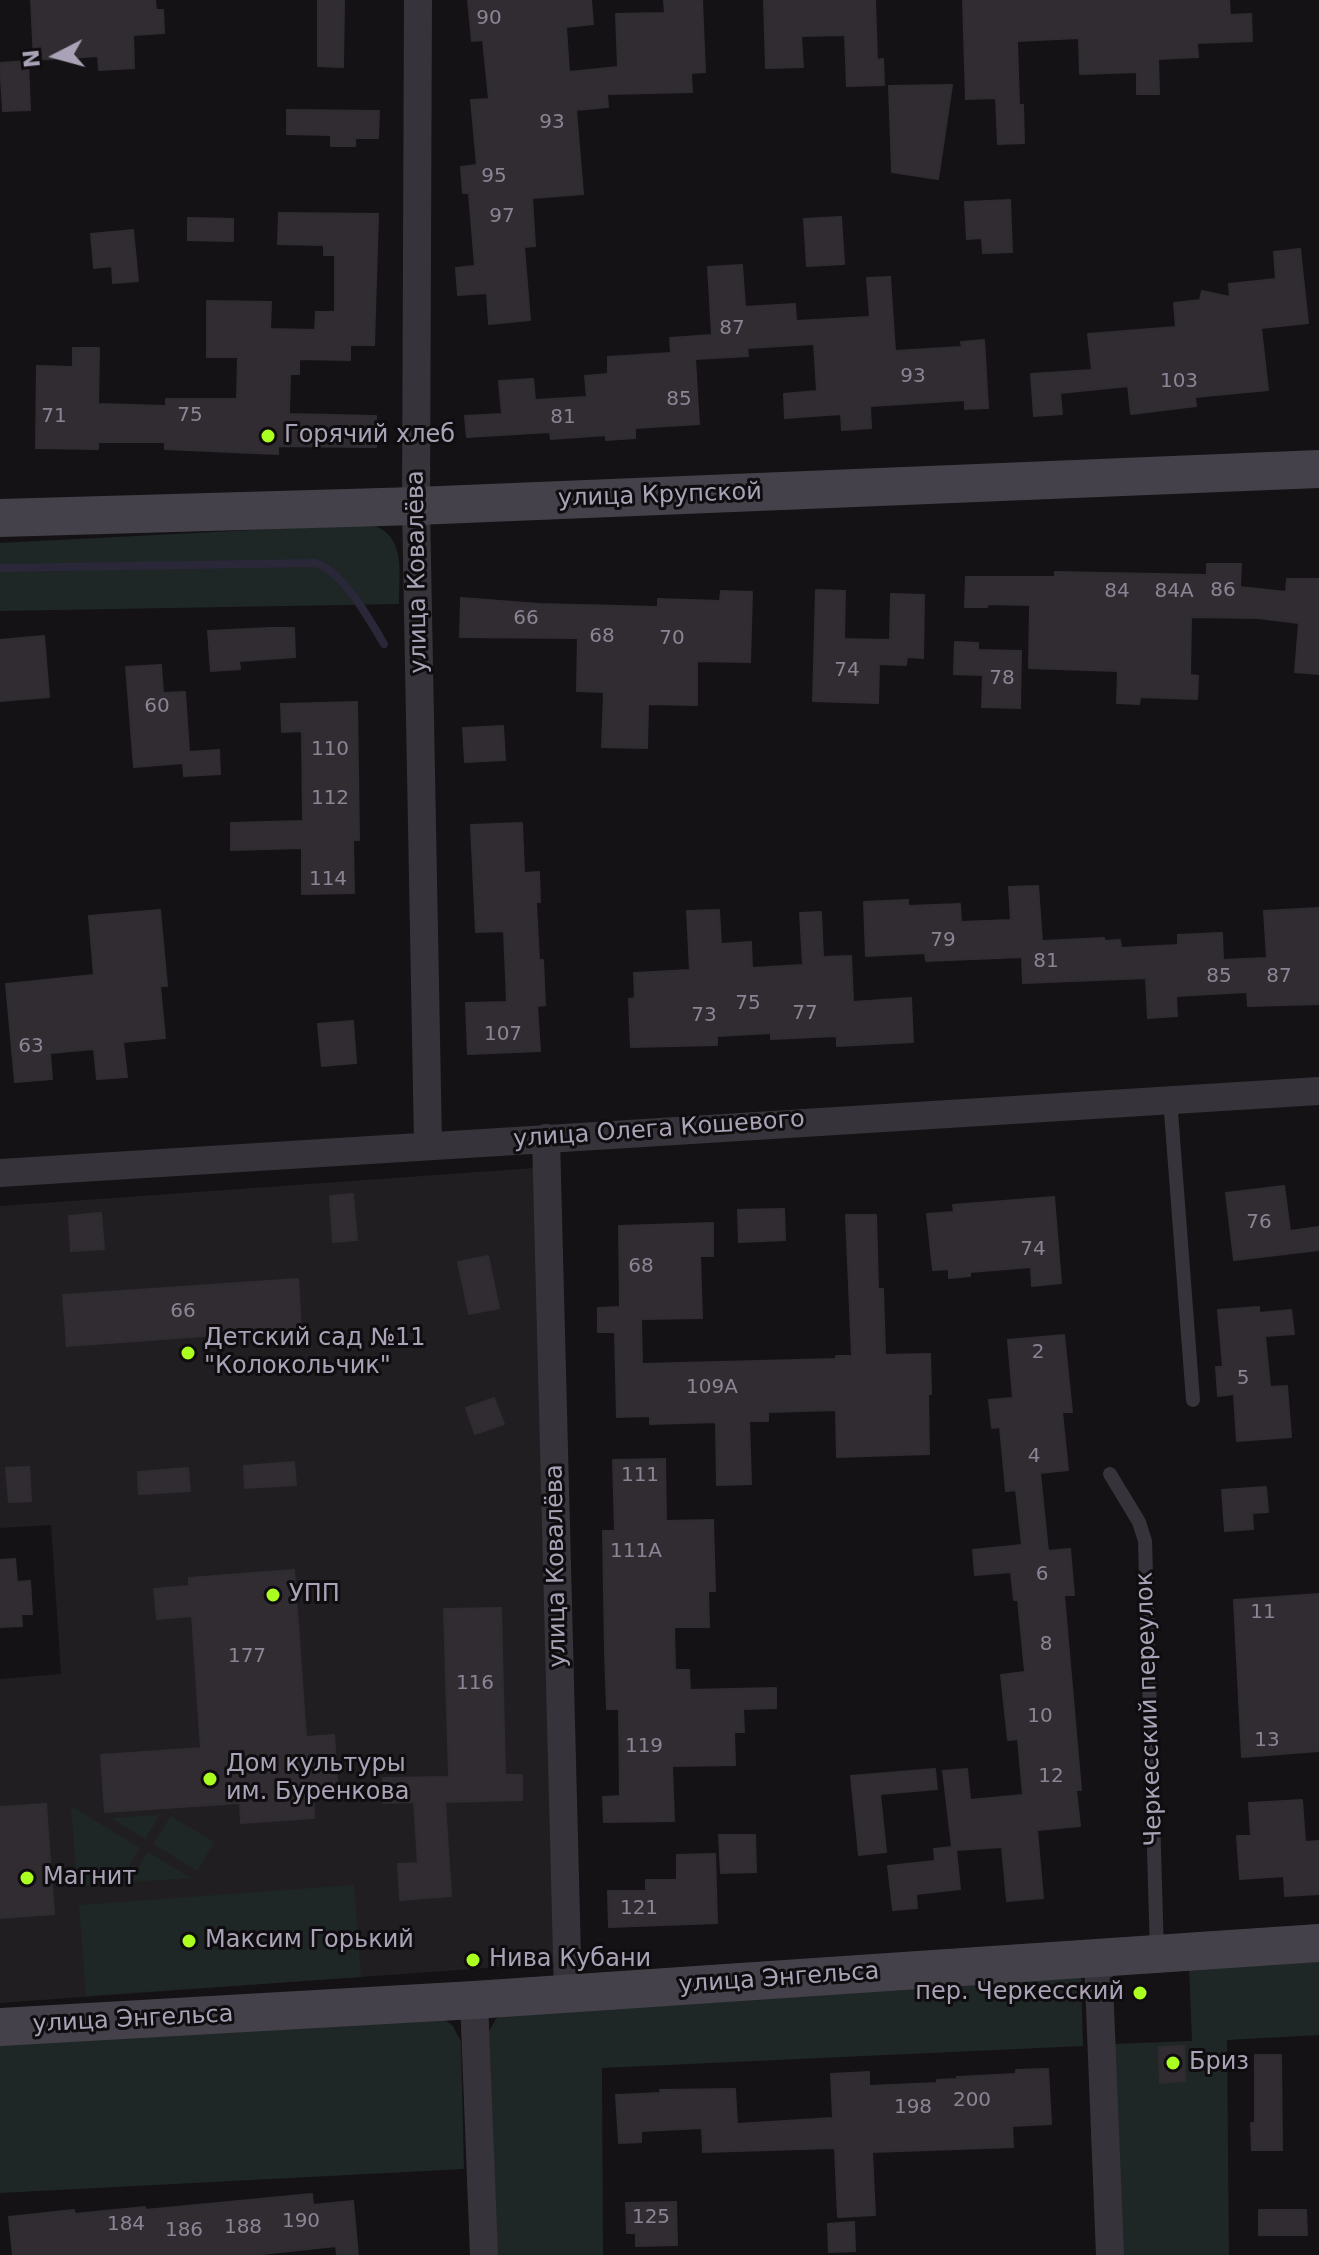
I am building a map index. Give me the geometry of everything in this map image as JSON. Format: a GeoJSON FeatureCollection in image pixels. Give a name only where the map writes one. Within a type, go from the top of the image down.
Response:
{"type":"FeatureCollection","features":[{"type":"Feature","properties":{"kind":"street","name":"улица Ковалёва"},"geometry":{"type":"LineString","coordinates":[[418,0],[416,506],[428,1144]]}},
{"type":"Feature","properties":{"kind":"street","name":"улица Крупской"},"geometry":{"type":"LineString","coordinates":[[0,518],[416,506],[1319,469]]}},
{"type":"Feature","properties":{"kind":"street","name":"улица Олега Кошевого"},"geometry":{"type":"LineString","coordinates":[[0,1173],[1319,1091]]}},
{"type":"Feature","properties":{"kind":"street","name":"улица Ковалёва"},"geometry":{"type":"LineString","coordinates":[[546,1138],[568,1994]]}},
{"type":"Feature","properties":{"kind":"street","name":"улица Энгельса"},"geometry":{"type":"LineString","coordinates":[[0,2027],[474,2000],[1319,1943]]}},
{"type":"Feature","properties":{"kind":"street"},"geometry":{"type":"LineString","coordinates":[[1098,1958],[1110,2255]]}},
{"type":"Feature","properties":{"kind":"street"},"geometry":{"type":"LineString","coordinates":[[474,2000],[484,2255]]}},
{"type":"Feature","properties":{"kind":"lane"},"geometry":{"type":"LineString","coordinates":[[1170,1099],[1193,1400]]}},
{"type":"Feature","properties":{"kind":"lane","name":"Черкесский переулок"},"geometry":{"type":"LineString","coordinates":[[1110,1474],[1139,1522],[1145,1541],[1157,1954]]}},
{"type":"Feature","properties":{"kind":"shaded area"},"geometry":{"type":"Polygon","coordinates":[[[369,524],[390,536],[395,545],[400,567],[399,604],[0,611],[0,543],[369,524]]]}},
{"type":"Feature","properties":{"kind":"shaded area"},"geometry":{"type":"Polygon","coordinates":[[[534,1168],[555,1963],[0,2003],[0,1679],[61,1674],[51,1525],[0,1528],[0,1206],[534,1168]]]}},
{"type":"Feature","properties":{"kind":"shaded area"},"geometry":{"type":"Polygon","coordinates":[[[71,1806],[140,1848],[118,1883],[77,1886],[71,1806]]]}},
{"type":"Feature","properties":{"kind":"shaded area"},"geometry":{"type":"Polygon","coordinates":[[[160,1815],[145,1839],[111,1818],[160,1815]]]}},
{"type":"Feature","properties":{"kind":"shaded area"},"geometry":{"type":"Polygon","coordinates":[[[171,1816],[214,1842],[197,1871],[153,1844],[171,1816]]]}},
{"type":"Feature","properties":{"kind":"shaded area"},"geometry":{"type":"Polygon","coordinates":[[[148,1852],[191,1878],[130,1882],[148,1852]]]}},
{"type":"Feature","properties":{"kind":"shaded area"},"geometry":{"type":"Polygon","coordinates":[[[354,1885],[361,1977],[86,1996],[79,1905],[354,1885]]]}},
{"type":"Feature","properties":{"kind":"shaded area"},"geometry":{"type":"Polygon","coordinates":[[[1319,1960],[1319,2035],[1227,2040],[1229,2255],[1120,2255],[1111,2044],[1192,2041],[1189,1968],[1319,1960]]]}},
{"type":"Feature","properties":{"kind":"shaded area"},"geometry":{"type":"Polygon","coordinates":[[[1081,1974],[1083,2046],[602,2068],[603,2255],[497,2255],[489,2031],[496,2019],[508,2012],[1081,1974]]]}},
{"type":"Feature","properties":{"kind":"shaded area"},"geometry":{"type":"Polygon","coordinates":[[[440,2016],[453,2026],[461,2042],[464,2169],[0,2193],[0,2043],[440,2016]]]}},
{"type":"Feature","properties":{"kind":"building"},"geometry":{"type":"Polygon","coordinates":[[[31,0],[155,0],[156,10],[163,10],[164,33],[133,35],[134,68],[99,70],[98,56],[34,60],[31,0]]]}},
{"type":"Feature","properties":{"kind":"building"},"geometry":{"type":"Polygon","coordinates":[[[318,0],[344,0],[343,67],[318,66],[318,0]]]}},
{"type":"Feature","properties":{"kind":"building"},"geometry":{"type":"Polygon","coordinates":[[[468,0],[591,0],[593,24],[566,27],[569,72],[618,67],[616,14],[665,13],[664,0],[702,0],[705,72],[691,73],[692,92],[607,94],[608,107],[576,110],[583,194],[532,198],[535,246],[524,247],[530,320],[489,324],[487,293],[458,295],[456,268],[475,266],[469,193],[463,193],[461,167],[477,165],[471,100],[489,99],[483,40],[472,41],[468,0]]]}},
{"type":"Feature","properties":{"kind":"building"},"geometry":{"type":"Polygon","coordinates":[[[764,0],[875,0],[877,60],[883,59],[884,85],[847,86],[845,35],[801,36],[803,67],[766,68],[764,0]]]}},
{"type":"Feature","properties":{"kind":"building"},"geometry":{"type":"Polygon","coordinates":[[[963,0],[1229,0],[1230,15],[1251,14],[1252,41],[1197,43],[1198,57],[1158,59],[1159,94],[1137,94],[1137,72],[1080,74],[1079,38],[1017,41],[1024,143],[998,144],[996,98],[966,99],[963,0]]]}},
{"type":"Feature","properties":{"kind":"building"},"geometry":{"type":"Polygon","coordinates":[[[28,61],[30,110],[3,111],[0,63],[28,61]]]}},
{"type":"Feature","properties":{"kind":"building"},"geometry":{"type":"Polygon","coordinates":[[[952,85],[938,179],[892,172],[889,86],[952,85]]]}},
{"type":"Feature","properties":{"kind":"building"},"geometry":{"type":"Polygon","coordinates":[[[287,110],[379,111],[378,138],[355,138],[355,146],[331,146],[331,135],[287,134],[287,110]]]}},
{"type":"Feature","properties":{"kind":"building"},"geometry":{"type":"Polygon","coordinates":[[[1010,200],[1012,252],[983,253],[982,238],[967,239],[965,202],[1010,200]]]}},
{"type":"Feature","properties":{"kind":"building"},"geometry":{"type":"Polygon","coordinates":[[[279,213],[378,214],[374,345],[350,345],[350,360],[299,359],[299,374],[290,374],[289,414],[376,416],[376,447],[278,446],[278,454],[165,449],[165,442],[98,442],[98,449],[36,448],[37,366],[73,367],[73,348],[99,348],[98,404],[166,406],[166,399],[237,399],[238,357],[207,357],[207,301],[271,302],[270,329],[315,330],[316,312],[335,312],[335,255],[324,255],[324,245],[278,244],[279,213]]]}},
{"type":"Feature","properties":{"kind":"building"},"geometry":{"type":"Polygon","coordinates":[[[841,217],[844,264],[807,266],[804,219],[841,217]]]}},
{"type":"Feature","properties":{"kind":"building"},"geometry":{"type":"Polygon","coordinates":[[[188,218],[233,219],[233,241],[188,240],[188,218]]]}},
{"type":"Feature","properties":{"kind":"building"},"geometry":{"type":"Polygon","coordinates":[[[133,230],[138,281],[113,283],[112,266],[94,268],[91,234],[133,230]]]}},
{"type":"Feature","properties":{"kind":"building"},"geometry":{"type":"Polygon","coordinates":[[[1300,249],[1308,323],[1261,328],[1268,390],[1195,397],[1196,406],[1131,414],[1128,386],[1060,393],[1062,414],[1034,416],[1031,374],[1092,370],[1088,334],[1176,327],[1174,303],[1200,300],[1202,291],[1230,297],[1229,284],[1276,279],[1274,252],[1300,249]]]}},
{"type":"Feature","properties":{"kind":"building"},"geometry":{"type":"Polygon","coordinates":[[[742,265],[745,307],[795,304],[796,321],[870,317],[867,278],[890,277],[895,351],[962,347],[961,342],[984,340],[988,408],[965,409],[965,400],[870,406],[871,428],[842,430],[841,414],[785,418],[784,394],[817,391],[814,344],[747,348],[748,356],[695,359],[699,424],[635,428],[635,438],[606,440],[606,435],[551,439],[550,432],[467,437],[465,416],[502,414],[499,381],[533,379],[535,400],[587,397],[585,376],[608,374],[608,357],[671,353],[670,338],[712,335],[708,267],[742,265]]]}},
{"type":"Feature","properties":{"kind":"building"},"geometry":{"type":"Polygon","coordinates":[[[1207,564],[1241,564],[1240,587],[1286,592],[1287,579],[1319,579],[1319,674],[1295,672],[1299,623],[1258,618],[1191,617],[1190,675],[1198,676],[1197,699],[1140,697],[1139,704],[1117,703],[1118,671],[1029,668],[1030,605],[965,607],[966,577],[1055,577],[1055,572],[1207,575],[1207,564]]]}},
{"type":"Feature","properties":{"kind":"building"},"geometry":{"type":"Polygon","coordinates":[[[816,590],[845,591],[844,639],[890,640],[891,594],[924,595],[923,658],[907,657],[906,665],[879,664],[878,703],[813,701],[816,590]]]}},
{"type":"Feature","properties":{"kind":"building"},"geometry":{"type":"Polygon","coordinates":[[[721,591],[752,592],[750,662],[697,661],[697,705],[648,704],[647,748],[602,747],[604,692],[577,691],[578,638],[460,637],[461,598],[539,604],[658,607],[658,599],[720,601],[721,591]]]}},
{"type":"Feature","properties":{"kind":"building"},"geometry":{"type":"Polygon","coordinates":[[[294,628],[295,657],[239,661],[240,669],[211,671],[208,631],[294,628]]]}},
{"type":"Feature","properties":{"kind":"building"},"geometry":{"type":"Polygon","coordinates":[[[44,636],[49,697],[0,701],[0,640],[44,636]]]}},
{"type":"Feature","properties":{"kind":"building"},"geometry":{"type":"Polygon","coordinates":[[[955,642],[978,643],[978,650],[1021,651],[1020,708],[982,707],[983,675],[954,674],[955,642]]]}},
{"type":"Feature","properties":{"kind":"building"},"geometry":{"type":"Polygon","coordinates":[[[161,665],[163,693],[185,692],[189,752],[219,750],[220,774],[184,776],[183,763],[134,767],[126,667],[161,665]]]}},
{"type":"Feature","properties":{"kind":"building"},"geometry":{"type":"Polygon","coordinates":[[[357,702],[359,840],[353,840],[354,893],[302,894],[302,848],[231,850],[231,823],[303,821],[302,731],[282,732],[281,704],[357,702]]]}},
{"type":"Feature","properties":{"kind":"building"},"geometry":{"type":"Polygon","coordinates":[[[503,726],[505,760],[465,762],[463,728],[503,726]]]}},
{"type":"Feature","properties":{"kind":"building"},"geometry":{"type":"Polygon","coordinates":[[[522,823],[524,873],[539,872],[540,902],[536,902],[545,1005],[537,1006],[540,1051],[468,1054],[466,1003],[507,1002],[504,931],[476,932],[471,825],[522,823]]]}},
{"type":"Feature","properties":{"kind":"building"},"geometry":{"type":"Polygon","coordinates":[[[1038,886],[1042,941],[1104,938],[1105,941],[1120,940],[1121,948],[1178,945],[1178,935],[1222,933],[1223,960],[1267,958],[1264,911],[1319,908],[1319,1004],[1248,1006],[1247,992],[1176,996],[1177,1016],[1148,1018],[1146,978],[1023,983],[1022,957],[926,961],[925,953],[866,956],[864,902],[908,900],[908,906],[960,904],[961,922],[1011,920],[1009,887],[1038,886]]]}},
{"type":"Feature","properties":{"kind":"building"},"geometry":{"type":"Polygon","coordinates":[[[160,910],[167,986],[160,986],[165,1038],[123,1042],[127,1077],[97,1079],[94,1049],[50,1053],[52,1079],[15,1082],[6,984],[94,975],[89,916],[160,910]]]}},
{"type":"Feature","properties":{"kind":"building"},"geometry":{"type":"Polygon","coordinates":[[[719,910],[721,944],[751,942],[752,968],[803,965],[800,913],[821,912],[823,957],[851,956],[853,1002],[911,998],[913,1042],[837,1046],[837,1036],[771,1039],[771,1033],[717,1036],[717,1045],[631,1047],[629,999],[635,998],[634,973],[690,970],[687,911],[719,910]]]}},
{"type":"Feature","properties":{"kind":"building"},"geometry":{"type":"Polygon","coordinates":[[[353,1021],[356,1063],[322,1066],[318,1024],[353,1021]]]}},
{"type":"Feature","properties":{"kind":"building"},"geometry":{"type":"Polygon","coordinates":[[[1284,1186],[1290,1231],[1319,1227],[1319,1250],[1234,1260],[1226,1193],[1284,1186]]]}},
{"type":"Feature","properties":{"kind":"building"},"geometry":{"type":"Polygon","coordinates":[[[353,1194],[357,1240],[333,1242],[330,1196],[353,1194]]]}},
{"type":"Feature","properties":{"kind":"building"},"geometry":{"type":"Polygon","coordinates":[[[1054,1197],[1061,1283],[1032,1286],[1031,1267],[970,1272],[970,1276],[949,1278],[949,1269],[933,1270],[927,1214],[954,1212],[953,1205],[1054,1197]]]}},
{"type":"Feature","properties":{"kind":"building"},"geometry":{"type":"Polygon","coordinates":[[[784,1209],[785,1240],[739,1242],[738,1210],[784,1209]]]}},
{"type":"Feature","properties":{"kind":"building"},"geometry":{"type":"Polygon","coordinates":[[[101,1213],[104,1249],[71,1251],[69,1216],[101,1213]]]}},
{"type":"Feature","properties":{"kind":"building"},"geometry":{"type":"Polygon","coordinates":[[[846,1215],[876,1215],[878,1289],[883,1289],[885,1355],[930,1354],[929,1454],[837,1457],[836,1410],[768,1412],[768,1421],[749,1421],[751,1484],[717,1485],[716,1422],[650,1424],[650,1416],[617,1417],[615,1332],[598,1332],[598,1308],[620,1307],[619,1226],[713,1223],[713,1256],[700,1256],[702,1318],[641,1319],[642,1364],[836,1359],[836,1356],[852,1356],[846,1215]]]}},
{"type":"Feature","properties":{"kind":"building"},"geometry":{"type":"Polygon","coordinates":[[[488,1256],[499,1308],[469,1314],[458,1262],[488,1256]]]}},
{"type":"Feature","properties":{"kind":"building"},"geometry":{"type":"Polygon","coordinates":[[[298,1279],[301,1329],[67,1346],[63,1295],[298,1279]]]}},
{"type":"Feature","properties":{"kind":"building"},"geometry":{"type":"Polygon","coordinates":[[[1259,1307],[1259,1313],[1291,1310],[1294,1334],[1265,1336],[1270,1387],[1287,1386],[1291,1437],[1237,1441],[1234,1394],[1218,1396],[1216,1367],[1223,1367],[1218,1310],[1259,1307]]]}},
{"type":"Feature","properties":{"kind":"building"},"geometry":{"type":"Polygon","coordinates":[[[1064,1335],[1072,1412],[1062,1412],[1068,1470],[1040,1473],[1048,1551],[1070,1549],[1074,1595],[1064,1595],[1081,1790],[1076,1790],[1080,1826],[1037,1830],[1043,1898],[1007,1901],[1002,1847],[956,1850],[960,1889],[916,1894],[917,1908],[893,1910],[888,1866],[935,1861],[934,1849],[952,1847],[943,1771],[967,1769],[970,1800],[1023,1795],[1018,1739],[1008,1740],[1001,1675],[1025,1672],[1018,1600],[1014,1600],[1011,1572],[975,1575],[973,1550],[1022,1545],[1016,1490],[1006,1491],[1000,1427],[992,1428],[989,1400],[1013,1398],[1008,1340],[1064,1335]]]}},
{"type":"Feature","properties":{"kind":"building"},"geometry":{"type":"Polygon","coordinates":[[[494,1398],[504,1424],[475,1434],[466,1408],[494,1398]]]}},
{"type":"Feature","properties":{"kind":"building"},"geometry":{"type":"Polygon","coordinates":[[[665,1459],[666,1521],[713,1520],[715,1591],[708,1591],[709,1627],[674,1627],[675,1670],[689,1670],[690,1690],[776,1688],[776,1708],[743,1709],[744,1732],[734,1732],[735,1765],[672,1766],[674,1821],[604,1822],[603,1797],[620,1796],[619,1709],[607,1709],[605,1652],[603,1531],[615,1531],[613,1460],[665,1459]]]}},
{"type":"Feature","properties":{"kind":"building"},"geometry":{"type":"Polygon","coordinates":[[[294,1462],[296,1485],[245,1488],[244,1466],[294,1462]]]}},
{"type":"Feature","properties":{"kind":"building"},"geometry":{"type":"Polygon","coordinates":[[[29,1467],[31,1501],[9,1502],[6,1468],[29,1467]]]}},
{"type":"Feature","properties":{"kind":"building"},"geometry":{"type":"Polygon","coordinates":[[[188,1468],[190,1491],[139,1494],[138,1472],[188,1468]]]}},
{"type":"Feature","properties":{"kind":"building"},"geometry":{"type":"Polygon","coordinates":[[[1266,1487],[1268,1512],[1252,1513],[1253,1529],[1225,1531],[1222,1490],[1266,1487]]]}},
{"type":"Feature","properties":{"kind":"building"},"geometry":{"type":"Polygon","coordinates":[[[15,1559],[17,1582],[30,1581],[32,1614],[21,1614],[22,1626],[0,1627],[0,1560],[15,1559]]]}},
{"type":"Feature","properties":{"kind":"building"},"geometry":{"type":"Polygon","coordinates":[[[294,1570],[306,1737],[334,1735],[338,1795],[313,1797],[314,1818],[241,1823],[240,1803],[105,1812],[101,1755],[201,1748],[192,1616],[157,1619],[154,1589],[189,1586],[189,1578],[294,1570]]]}},
{"type":"Feature","properties":{"kind":"building"},"geometry":{"type":"Polygon","coordinates":[[[1319,1594],[1319,1751],[1242,1757],[1234,1600],[1319,1594]]]}},
{"type":"Feature","properties":{"kind":"building"},"geometry":{"type":"Polygon","coordinates":[[[501,1608],[505,1775],[522,1775],[522,1800],[445,1802],[451,1896],[400,1900],[398,1864],[418,1863],[414,1802],[383,1803],[383,1778],[449,1777],[444,1609],[501,1608]]]}},
{"type":"Feature","properties":{"kind":"building"},"geometry":{"type":"Polygon","coordinates":[[[935,1769],[937,1789],[880,1794],[886,1852],[859,1855],[851,1776],[935,1769]]]}},
{"type":"Feature","properties":{"kind":"building"},"geometry":{"type":"Polygon","coordinates":[[[1302,1800],[1305,1842],[1319,1841],[1319,1894],[1285,1896],[1284,1876],[1240,1879],[1237,1836],[1251,1836],[1249,1803],[1302,1800]]]}},
{"type":"Feature","properties":{"kind":"building"},"geometry":{"type":"Polygon","coordinates":[[[46,1804],[54,1914],[0,1918],[0,1807],[46,1804]]]}},
{"type":"Feature","properties":{"kind":"building"},"geometry":{"type":"Polygon","coordinates":[[[719,1835],[755,1835],[756,1872],[721,1873],[719,1835]]]}},
{"type":"Feature","properties":{"kind":"building"},"geometry":{"type":"Polygon","coordinates":[[[715,1854],[717,1923],[609,1927],[608,1891],[646,1891],[646,1880],[677,1880],[677,1855],[715,1854]]]}},
{"type":"Feature","properties":{"kind":"building"},"geometry":{"type":"Polygon","coordinates":[[[1184,2046],[1185,2081],[1160,2083],[1159,2047],[1184,2046]]]}},
{"type":"Feature","properties":{"kind":"building"},"geometry":{"type":"Polygon","coordinates":[[[1255,2055],[1281,2055],[1282,2150],[1252,2150],[1255,2055]]]}},
{"type":"Feature","properties":{"kind":"building"},"geometry":{"type":"Polygon","coordinates":[[[1048,2069],[1051,2124],[1012,2126],[1013,2147],[872,2152],[875,2215],[838,2217],[835,2148],[703,2152],[702,2128],[641,2131],[641,2142],[619,2143],[616,2095],[661,2093],[660,2090],[735,2089],[737,2124],[833,2118],[831,2074],[869,2072],[869,2086],[937,2083],[937,2080],[957,2077],[1048,2069]]]}},
{"type":"Feature","properties":{"kind":"building"},"geometry":{"type":"Polygon","coordinates":[[[312,2194],[313,2205],[353,2201],[358,2255],[337,2255],[336,2246],[253,2255],[13,2255],[9,2217],[74,2210],[75,2214],[145,2207],[145,2210],[312,2194]]]}},
{"type":"Feature","properties":{"kind":"building"},"geometry":{"type":"Polygon","coordinates":[[[676,2202],[677,2245],[636,2246],[636,2233],[627,2233],[626,2203],[676,2202]]]}},
{"type":"Feature","properties":{"kind":"building"},"geometry":{"type":"Polygon","coordinates":[[[1259,2210],[1306,2210],[1307,2235],[1259,2235],[1259,2210]]]}},
{"type":"Feature","properties":{"kind":"building"},"geometry":{"type":"Polygon","coordinates":[[[854,2222],[855,2251],[829,2252],[828,2224],[854,2222]]]}},
{"type":"Feature","properties":{"kind":"waterway"},"geometry":{"type":"LineString","coordinates":[[0,568],[315,563],[345,585],[384,644]]}},
{"type":"Feature","properties":{"kind":"place","name":"Горячий хлеб"},"geometry":{"type":"Point","coordinates":[268,436]}},
{"type":"Feature","properties":{"kind":"place","name":"Детский сад №11 \"Колокольчик\""},"geometry":{"type":"Point","coordinates":[188,1353]}},
{"type":"Feature","properties":{"kind":"place","name":"УПП"},"geometry":{"type":"Point","coordinates":[273,1595]}},
{"type":"Feature","properties":{"kind":"place","name":"Дом культуры им. Буренкова"},"geometry":{"type":"Point","coordinates":[210,1779]}},
{"type":"Feature","properties":{"kind":"place","name":"Магнит"},"geometry":{"type":"Point","coordinates":[27,1878]}},
{"type":"Feature","properties":{"kind":"place","name":"Максим Горький"},"geometry":{"type":"Point","coordinates":[189,1941]}},
{"type":"Feature","properties":{"kind":"place","name":"Нива Кубани"},"geometry":{"type":"Point","coordinates":[473,1960]}},
{"type":"Feature","properties":{"kind":"place","name":"пер. Черкесский"},"geometry":{"type":"Point","coordinates":[1140,1993]}},
{"type":"Feature","properties":{"kind":"place","name":"Бриз"},"geometry":{"type":"Point","coordinates":[1173,2063]}}]}
